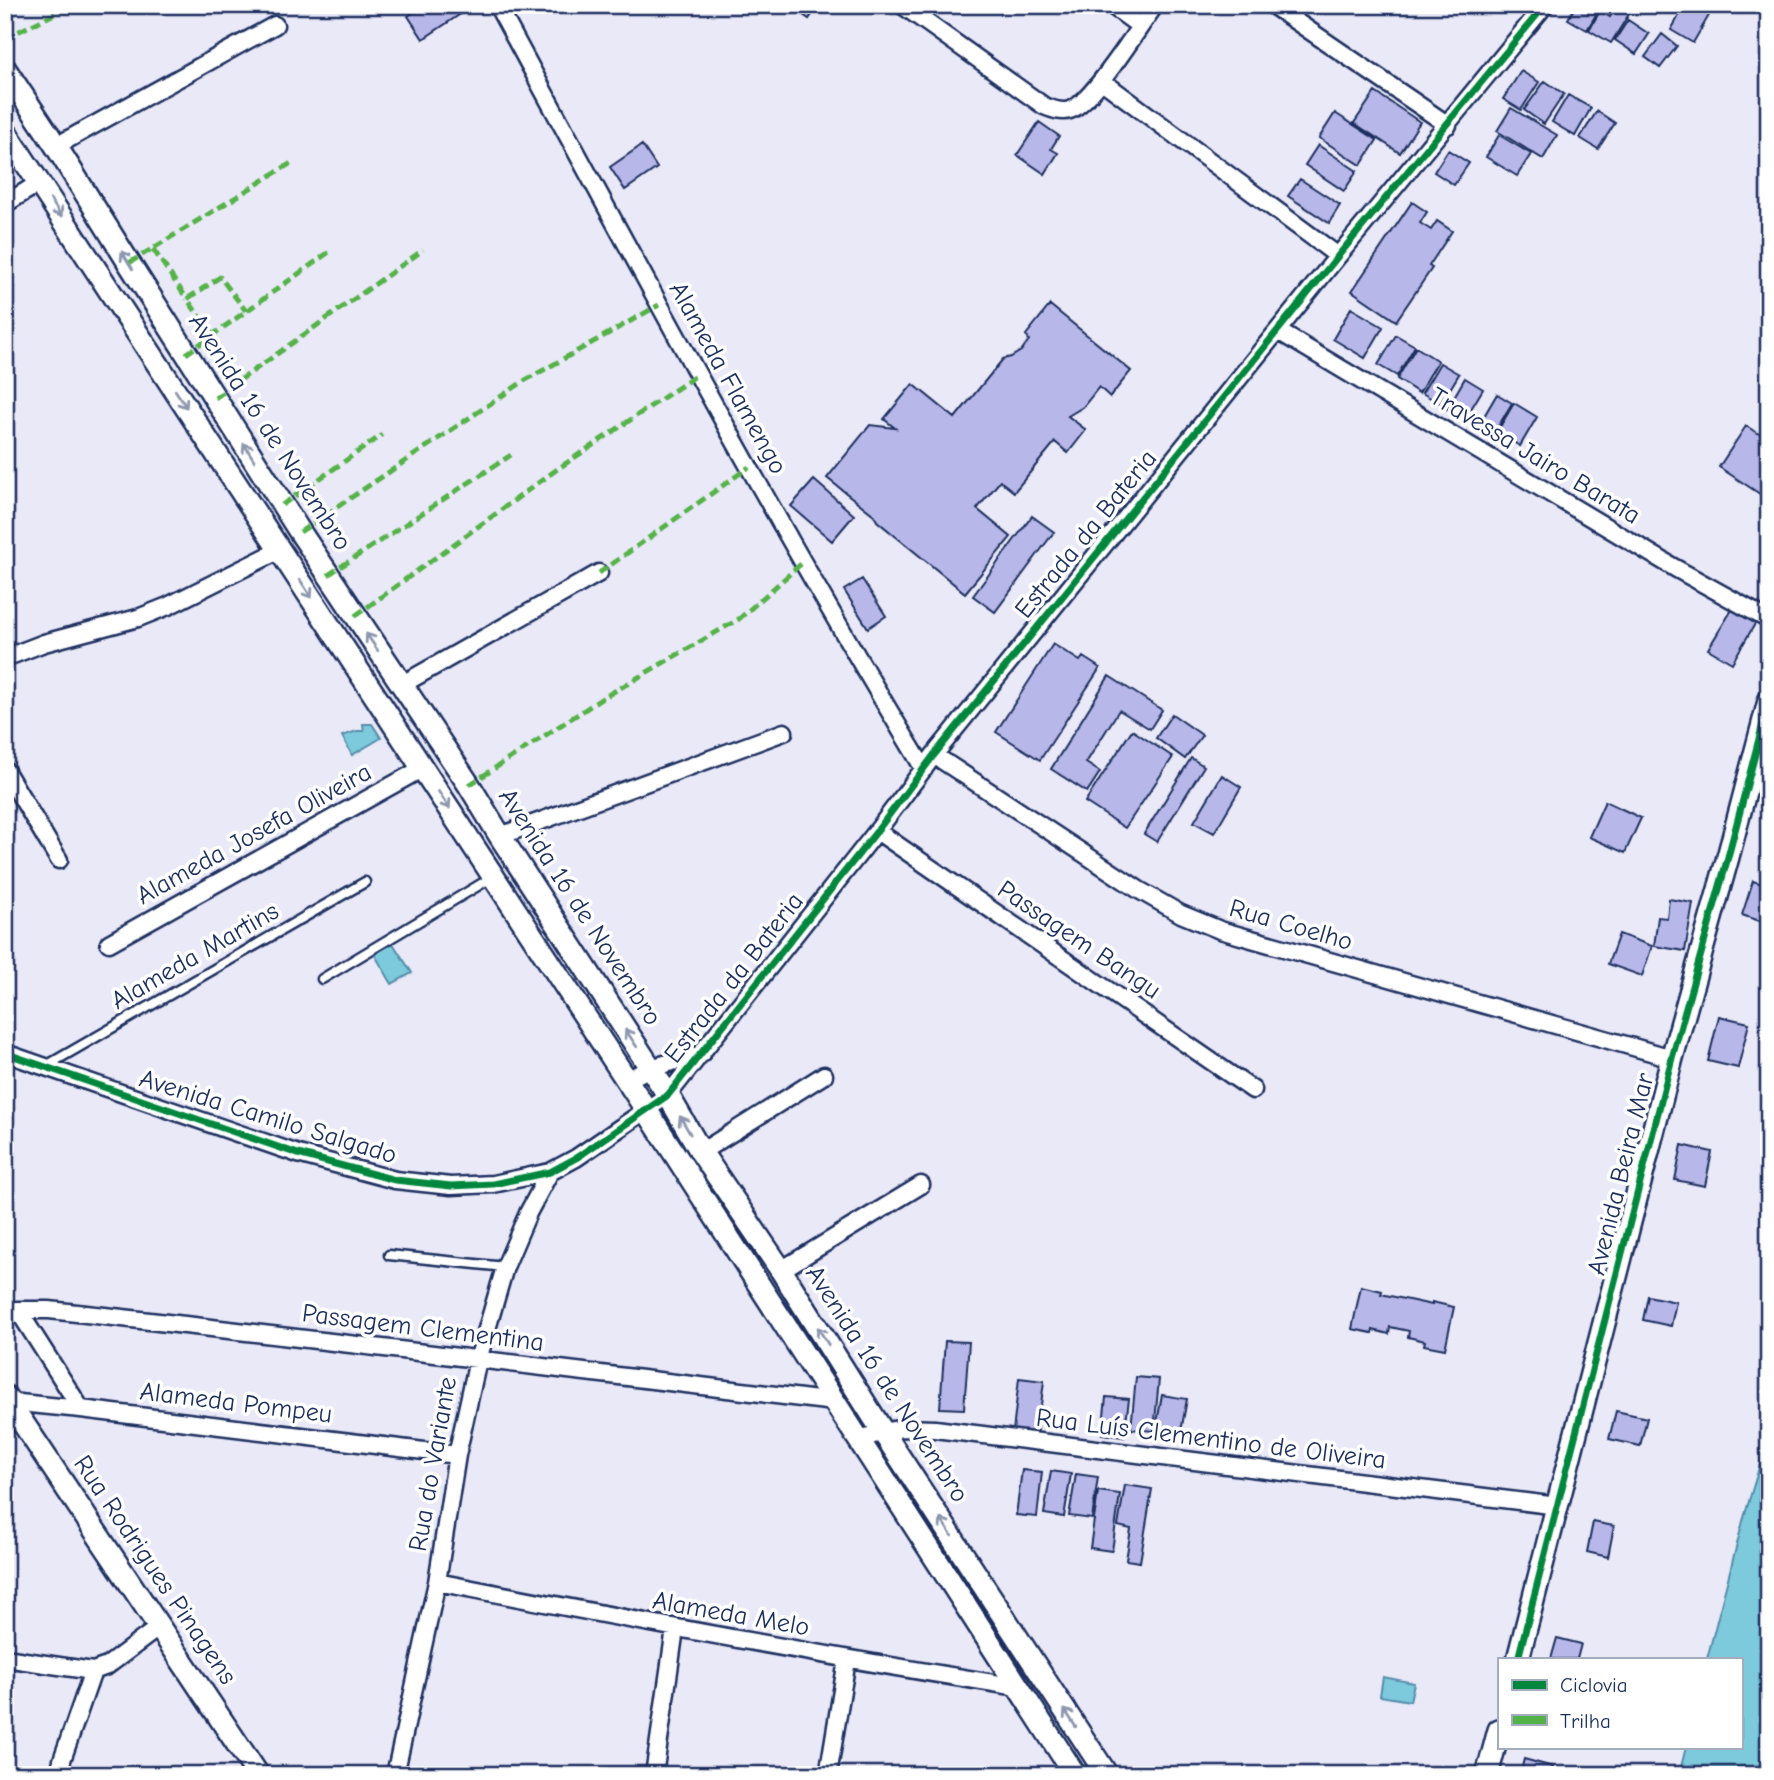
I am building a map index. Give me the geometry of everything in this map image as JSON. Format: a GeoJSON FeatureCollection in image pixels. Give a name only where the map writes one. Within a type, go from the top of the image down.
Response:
{"type":"FeatureCollection","features":[{"type":"Feature","properties":{"kind":"main road","name":"Avenida 16 de Novembro"},"geometry":{"type":"LineString","coordinates":[[5,70],[275,493],[469,785],[668,1095],[701,1152],[781,1270],[883,1432],[1107,1775]]}},
{"type":"Feature","properties":{"kind":"main road","name":"Avenida 16 de Novembro"},"geometry":{"type":"LineString","coordinates":[[5,131],[627,1080],[1075,1775]]}},
{"type":"Feature","properties":{"kind":"main road","name":"Avenida Beira Mar"},"geometry":{"type":"LineString","coordinates":[[1518,1658],[1672,1058],[1769,701]]}},
{"type":"Feature","properties":{"kind":"main road","name":"Rua Rodrigues Pinagens"},"geometry":{"type":"LineString","coordinates":[[7,1399],[258,1775]]}},
{"type":"Feature","properties":{"kind":"main road"},"geometry":{"type":"LineString","coordinates":[[1487,1775],[1498,1734]]}},
{"type":"Feature","properties":{"kind":"street","name":"Alameda Flamengo"},"geometry":{"type":"LineString","coordinates":[[498,5],[710,398],[809,575],[924,769]]}},
{"type":"Feature","properties":{"kind":"street"},"geometry":{"type":"LineString","coordinates":[[902,5],[1044,106],[1057,111],[1069,111],[1077,106],[1102,81],[1155,5]]}},
{"type":"Feature","properties":{"kind":"street"},"geometry":{"type":"LineString","coordinates":[[1111,5],[1140,26]]}},
{"type":"Feature","properties":{"kind":"street"},"geometry":{"type":"LineString","coordinates":[[1272,5],[1448,125]]}},
{"type":"Feature","properties":{"kind":"street","name":"Estrada da Bateria"},"geometry":{"type":"LineString","coordinates":[[668,1095],[934,755],[1545,5]]}},
{"type":"Feature","properties":{"kind":"street"},"geometry":{"type":"LineString","coordinates":[[56,146],[275,25]]}},
{"type":"Feature","properties":{"kind":"street"},"geometry":{"type":"LineString","coordinates":[[1102,81],[1338,256]]}},
{"type":"Feature","properties":{"kind":"street"},"geometry":{"type":"LineString","coordinates":[[5,204],[39,183]]}},
{"type":"Feature","properties":{"kind":"street","name":"Travessa Jairo Barata"},"geometry":{"type":"LineString","coordinates":[[1278,331],[1663,561],[1769,620]]}},
{"type":"Feature","properties":{"kind":"street"},"geometry":{"type":"LineString","coordinates":[[5,658],[44,643],[138,618],[168,606],[280,550]]}},
{"type":"Feature","properties":{"kind":"street"},"geometry":{"type":"LineString","coordinates":[[401,685],[598,573]]}},
{"type":"Feature","properties":{"kind":"street"},"geometry":{"type":"LineString","coordinates":[[500,836],[784,732]]}},
{"type":"Feature","properties":{"kind":"street","name":"Rua Coelho"},"geometry":{"type":"LineString","coordinates":[[934,755],[1139,890],[1181,914],[1220,930],[1672,1058]]}},
{"type":"Feature","properties":{"kind":"street","name":"Alameda Josefa Oliveira"},"geometry":{"type":"LineString","coordinates":[[109,943],[423,768]]}},
{"type":"Feature","properties":{"kind":"street"},"geometry":{"type":"LineString","coordinates":[[5,770],[59,860]]}},
{"type":"Feature","properties":{"kind":"street","name":"Passagem Bangu"},"geometry":{"type":"LineString","coordinates":[[877,831],[1253,1090]]}},
{"type":"Feature","properties":{"kind":"street","name":"Avenida Camilo Salgado"},"geometry":{"type":"LineString","coordinates":[[5,1054],[298,1154],[394,1180],[451,1186],[493,1184],[550,1172],[576,1158],[668,1095]]}},
{"type":"Feature","properties":{"kind":"street","name":"Estrada da Bateria"},"geometry":{"type":"LineString","coordinates":[[627,1080],[650,1068],[702,1054]]}},
{"type":"Feature","properties":{"kind":"street"},"geometry":{"type":"LineString","coordinates":[[701,1152],[824,1075]]}},
{"type":"Feature","properties":{"kind":"street","name":"Rua do Variante"},"geometry":{"type":"LineString","coordinates":[[395,1775],[437,1582],[457,1455],[478,1360],[505,1267],[528,1213],[550,1172]]}},
{"type":"Feature","properties":{"kind":"street"},"geometry":{"type":"LineString","coordinates":[[781,1270],[921,1185]]}},
{"type":"Feature","properties":{"kind":"street","name":"Passagem Clementina"},"geometry":{"type":"LineString","coordinates":[[11,1311],[49,1310],[241,1330],[835,1402]]}},
{"type":"Feature","properties":{"kind":"street"},"geometry":{"type":"LineString","coordinates":[[11,1311],[81,1409]]}},
{"type":"Feature","properties":{"kind":"street","name":"Alameda Pompeu"},"geometry":{"type":"LineString","coordinates":[[7,1399],[457,1455]]}},
{"type":"Feature","properties":{"kind":"street","name":"Rua Luís Clementino de Oliveira"},"geometry":{"type":"LineString","coordinates":[[860,1439],[903,1428],[935,1429],[1558,1506]]}},
{"type":"Feature","properties":{"kind":"street","name":"Alameda Melo"},"geometry":{"type":"LineString","coordinates":[[437,1582],[675,1629],[1018,1688]]}},
{"type":"Feature","properties":{"kind":"street"},"geometry":{"type":"LineString","coordinates":[[5,1658],[93,1671],[107,1666],[159,1627]]}},
{"type":"Feature","properties":{"kind":"street"},"geometry":{"type":"LineString","coordinates":[[654,1775],[675,1629]]}},
{"type":"Feature","properties":{"kind":"street"},"geometry":{"type":"LineString","coordinates":[[828,1775],[847,1660]]}},
{"type":"Feature","properties":{"kind":"street"},"geometry":{"type":"LineString","coordinates":[[58,1775],[93,1671]]}},
{"type":"Feature","properties":{"kind":"lane"},"geometry":{"type":"LineString","coordinates":[[322,978],[494,876]]}},
{"type":"Feature","properties":{"kind":"lane","name":"Alameda Martins"},"geometry":{"type":"LineString","coordinates":[[46,1066],[365,882]]}},
{"type":"Feature","properties":{"kind":"lane"},"geometry":{"type":"LineString","coordinates":[[389,1255],[505,1267]]}},
{"type":"Feature","properties":{"kind":"water"},"geometry":{"type":"Polygon","coordinates":[[[363,724],[372,724],[381,738],[352,755],[342,736],[364,731],[363,724]]]}},
{"type":"Feature","properties":{"kind":"water"},"geometry":{"type":"Polygon","coordinates":[[[392,942],[412,973],[392,984],[373,952],[392,942]]]}},
{"type":"Feature","properties":{"kind":"water"},"geometry":{"type":"Polygon","coordinates":[[[1769,1434],[1769,1775],[1679,1775],[1686,1748],[1742,1748],[1742,1658],[1707,1658],[1769,1434]]]}},
{"type":"Feature","properties":{"kind":"water"},"geometry":{"type":"Polygon","coordinates":[[[1383,1677],[1414,1683],[1410,1701],[1380,1696],[1383,1677]]]}},
{"type":"Feature","properties":{"kind":"building"},"geometry":{"type":"Polygon","coordinates":[[[424,5],[474,5],[423,39],[408,16],[424,5]]]}},
{"type":"Feature","properties":{"kind":"building"},"geometry":{"type":"Polygon","coordinates":[[[795,5],[819,5],[809,19],[793,8],[795,5]]]}},
{"type":"Feature","properties":{"kind":"building"},"geometry":{"type":"Polygon","coordinates":[[[1576,5],[1601,6],[1587,30],[1568,19],[1576,5]]]}},
{"type":"Feature","properties":{"kind":"building"},"geometry":{"type":"Polygon","coordinates":[[[1685,5],[1698,5],[1711,12],[1693,43],[1671,30],[1685,5]]]}},
{"type":"Feature","properties":{"kind":"building"},"geometry":{"type":"Polygon","coordinates":[[[1616,6],[1629,14],[1611,43],[1589,30],[1600,11],[1610,17],[1616,6]]]}},
{"type":"Feature","properties":{"kind":"building"},"geometry":{"type":"Polygon","coordinates":[[[1628,20],[1649,34],[1636,54],[1615,40],[1628,20]]]}},
{"type":"Feature","properties":{"kind":"building"},"geometry":{"type":"Polygon","coordinates":[[[1662,34],[1677,46],[1660,68],[1645,57],[1662,34]]]}},
{"type":"Feature","properties":{"kind":"building"},"geometry":{"type":"Polygon","coordinates":[[[1521,71],[1539,82],[1521,110],[1503,99],[1521,71]]]}},
{"type":"Feature","properties":{"kind":"building"},"geometry":{"type":"Polygon","coordinates":[[[1545,81],[1564,94],[1544,124],[1524,110],[1545,81]]]}},
{"type":"Feature","properties":{"kind":"building"},"geometry":{"type":"Polygon","coordinates":[[[1375,92],[1420,122],[1400,153],[1354,123],[1375,92]]]}},
{"type":"Feature","properties":{"kind":"building"},"geometry":{"type":"Polygon","coordinates":[[[1568,95],[1591,108],[1575,136],[1552,122],[1568,95]]]}},
{"type":"Feature","properties":{"kind":"building"},"geometry":{"type":"Polygon","coordinates":[[[1511,108],[1557,135],[1543,159],[1497,131],[1511,108]]]}},
{"type":"Feature","properties":{"kind":"building"},"geometry":{"type":"Polygon","coordinates":[[[1597,111],[1615,123],[1598,149],[1580,138],[1597,111]]]}},
{"type":"Feature","properties":{"kind":"building"},"geometry":{"type":"Polygon","coordinates":[[[1335,113],[1377,140],[1361,165],[1319,138],[1335,113]]]}},
{"type":"Feature","properties":{"kind":"building"},"geometry":{"type":"Polygon","coordinates":[[[1039,122],[1059,136],[1051,149],[1058,153],[1045,174],[1017,155],[1039,122]]]}},
{"type":"Feature","properties":{"kind":"building"},"geometry":{"type":"Polygon","coordinates":[[[1499,135],[1531,154],[1517,176],[1486,157],[1499,135]]]}},
{"type":"Feature","properties":{"kind":"building"},"geometry":{"type":"Polygon","coordinates":[[[642,145],[657,168],[625,190],[610,167],[642,145]]]}},
{"type":"Feature","properties":{"kind":"building"},"geometry":{"type":"Polygon","coordinates":[[[1318,145],[1357,171],[1344,191],[1305,165],[1318,145]]]}},
{"type":"Feature","properties":{"kind":"building"},"geometry":{"type":"Polygon","coordinates":[[[1448,150],[1469,163],[1454,185],[1434,172],[1448,150]]]}},
{"type":"Feature","properties":{"kind":"building"},"geometry":{"type":"Polygon","coordinates":[[[1300,179],[1340,205],[1329,223],[1288,196],[1300,179]]]}},
{"type":"Feature","properties":{"kind":"building"},"geometry":{"type":"Polygon","coordinates":[[[1412,202],[1427,212],[1420,223],[1431,230],[1437,221],[1452,231],[1429,266],[1432,268],[1396,321],[1352,291],[1412,202]]]}},
{"type":"Feature","properties":{"kind":"building"},"geometry":{"type":"Polygon","coordinates":[[[1050,305],[1131,371],[1110,397],[1099,387],[1083,407],[1068,416],[1086,430],[1068,453],[1055,442],[1014,492],[1000,481],[977,509],[1011,537],[965,593],[827,478],[870,425],[895,428],[884,419],[913,384],[955,418],[1003,359],[1021,351],[1029,340],[1026,335],[1050,305]]]}},
{"type":"Feature","properties":{"kind":"building"},"geometry":{"type":"Polygon","coordinates":[[[1351,308],[1383,327],[1365,358],[1333,339],[1351,308]]]}},
{"type":"Feature","properties":{"kind":"building"},"geometry":{"type":"Polygon","coordinates":[[[1396,335],[1415,346],[1397,376],[1378,365],[1396,335]]]}},
{"type":"Feature","properties":{"kind":"building"},"geometry":{"type":"Polygon","coordinates":[[[1416,347],[1438,361],[1419,393],[1397,379],[1416,347]]]}},
{"type":"Feature","properties":{"kind":"building"},"geometry":{"type":"Polygon","coordinates":[[[1440,363],[1459,374],[1441,404],[1422,393],[1440,363]]]}},
{"type":"Feature","properties":{"kind":"building"},"geometry":{"type":"Polygon","coordinates":[[[1465,378],[1483,389],[1465,419],[1447,409],[1465,378]]]}},
{"type":"Feature","properties":{"kind":"building"},"geometry":{"type":"Polygon","coordinates":[[[1497,394],[1512,403],[1495,432],[1480,423],[1497,394]]]}},
{"type":"Feature","properties":{"kind":"building"},"geometry":{"type":"Polygon","coordinates":[[[1514,403],[1537,417],[1520,446],[1497,432],[1514,403]]]}},
{"type":"Feature","properties":{"kind":"building"},"geometry":{"type":"Polygon","coordinates":[[[1746,426],[1769,440],[1769,500],[1719,467],[1746,426]]]}},
{"type":"Feature","properties":{"kind":"building"},"geometry":{"type":"Polygon","coordinates":[[[814,480],[854,515],[832,541],[791,506],[814,480]]]}},
{"type":"Feature","properties":{"kind":"building"},"geometry":{"type":"Polygon","coordinates":[[[1032,516],[1054,532],[995,612],[973,596],[1032,516]]]}},
{"type":"Feature","properties":{"kind":"building"},"geometry":{"type":"Polygon","coordinates":[[[862,579],[886,616],[868,628],[844,590],[862,579]]]}},
{"type":"Feature","properties":{"kind":"building"},"geometry":{"type":"Polygon","coordinates":[[[1736,603],[1759,617],[1732,663],[1708,649],[1736,603]]]}},
{"type":"Feature","properties":{"kind":"building"},"geometry":{"type":"Polygon","coordinates":[[[1053,644],[1080,661],[1083,657],[1100,668],[1040,760],[996,732],[1053,644]]]}},
{"type":"Feature","properties":{"kind":"building"},"geometry":{"type":"Polygon","coordinates":[[[1109,676],[1162,710],[1150,729],[1119,710],[1086,763],[1100,772],[1087,792],[1051,769],[1109,676]]]}},
{"type":"Feature","properties":{"kind":"building"},"geometry":{"type":"Polygon","coordinates":[[[1172,714],[1202,735],[1185,759],[1156,738],[1172,714]]]}},
{"type":"Feature","properties":{"kind":"building"},"geometry":{"type":"Polygon","coordinates":[[[1132,730],[1173,757],[1125,828],[1085,802],[1132,730]]]}},
{"type":"Feature","properties":{"kind":"building"},"geometry":{"type":"Polygon","coordinates":[[[1191,758],[1204,766],[1157,842],[1144,834],[1191,758]]]}},
{"type":"Feature","properties":{"kind":"building"},"geometry":{"type":"Polygon","coordinates":[[[1222,775],[1241,787],[1214,833],[1194,822],[1222,775]]]}},
{"type":"Feature","properties":{"kind":"building"},"geometry":{"type":"Polygon","coordinates":[[[1605,801],[1641,818],[1625,853],[1589,837],[1605,801]]]}},
{"type":"Feature","properties":{"kind":"building"},"geometry":{"type":"Polygon","coordinates":[[[1753,881],[1769,886],[1769,924],[1742,915],[1753,881]]]}},
{"type":"Feature","properties":{"kind":"building"},"geometry":{"type":"Polygon","coordinates":[[[1669,899],[1693,903],[1685,951],[1654,946],[1658,917],[1667,918],[1669,899]]]}},
{"type":"Feature","properties":{"kind":"building"},"geometry":{"type":"Polygon","coordinates":[[[1619,934],[1652,946],[1642,976],[1608,964],[1619,934]]]}},
{"type":"Feature","properties":{"kind":"building"},"geometry":{"type":"Polygon","coordinates":[[[1719,1016],[1749,1023],[1738,1068],[1708,1061],[1719,1016]]]}},
{"type":"Feature","properties":{"kind":"building"},"geometry":{"type":"Polygon","coordinates":[[[1682,1145],[1712,1152],[1705,1186],[1675,1180],[1682,1145]]]}},
{"type":"Feature","properties":{"kind":"building"},"geometry":{"type":"Polygon","coordinates":[[[1361,1286],[1382,1291],[1381,1294],[1454,1307],[1445,1349],[1424,1345],[1425,1341],[1408,1337],[1409,1331],[1390,1327],[1389,1334],[1352,1329],[1361,1286]]]}},
{"type":"Feature","properties":{"kind":"building"},"geometry":{"type":"Polygon","coordinates":[[[1648,1296],[1676,1302],[1671,1326],[1643,1320],[1648,1296]]]}},
{"type":"Feature","properties":{"kind":"building"},"geometry":{"type":"Polygon","coordinates":[[[945,1341],[969,1342],[964,1409],[940,1408],[945,1341]]]}},
{"type":"Feature","properties":{"kind":"building"},"geometry":{"type":"Polygon","coordinates":[[[1136,1377],[1159,1379],[1154,1431],[1131,1429],[1136,1377]]]}},
{"type":"Feature","properties":{"kind":"building"},"geometry":{"type":"Polygon","coordinates":[[[1019,1378],[1044,1381],[1037,1436],[1013,1432],[1019,1378]]]}},
{"type":"Feature","properties":{"kind":"building"},"geometry":{"type":"Polygon","coordinates":[[[1162,1395],[1187,1399],[1180,1437],[1155,1433],[1162,1395]]]}},
{"type":"Feature","properties":{"kind":"building"},"geometry":{"type":"Polygon","coordinates":[[[1106,1397],[1129,1399],[1124,1437],[1102,1434],[1106,1397]]]}},
{"type":"Feature","properties":{"kind":"building"},"geometry":{"type":"Polygon","coordinates":[[[1616,1411],[1647,1418],[1640,1446],[1609,1439],[1616,1411]]]}},
{"type":"Feature","properties":{"kind":"building"},"geometry":{"type":"Polygon","coordinates":[[[1022,1470],[1042,1472],[1037,1517],[1016,1515],[1022,1470]]]}},
{"type":"Feature","properties":{"kind":"building"},"geometry":{"type":"Polygon","coordinates":[[[1051,1471],[1071,1474],[1064,1517],[1044,1514],[1051,1471]]]}},
{"type":"Feature","properties":{"kind":"building"},"geometry":{"type":"Polygon","coordinates":[[[1076,1474],[1098,1477],[1092,1519],[1069,1516],[1076,1474]]]}},
{"type":"Feature","properties":{"kind":"building"},"geometry":{"type":"Polygon","coordinates":[[[1125,1485],[1152,1489],[1140,1562],[1126,1560],[1131,1529],[1118,1526],[1125,1485]]]}},
{"type":"Feature","properties":{"kind":"building"},"geometry":{"type":"Polygon","coordinates":[[[1098,1491],[1120,1494],[1112,1551],[1090,1548],[1098,1491]]]}},
{"type":"Feature","properties":{"kind":"building"},"geometry":{"type":"Polygon","coordinates":[[[1593,1522],[1614,1526],[1608,1557],[1587,1552],[1593,1522]]]}},
{"type":"Feature","properties":{"kind":"building"},"geometry":{"type":"Polygon","coordinates":[[[1557,1638],[1581,1644],[1577,1658],[1551,1658],[1557,1638]]]}},
{"type":"Feature","properties":{"kind":"building"},"geometry":{"type":"Polygon","coordinates":[[[1524,1759],[1553,1767],[1550,1775],[1520,1775],[1524,1759]]]}},
{"type":"Feature","properties":{"kind":"marked path"},"geometry":{"type":"LineString","coordinates":[[5,38],[73,5]]}},
{"type":"Feature","properties":{"kind":"marked path"},"geometry":{"type":"LineString","coordinates":[[129,263],[293,162]]}},
{"type":"Feature","properties":{"kind":"marked path"},"geometry":{"type":"LineString","coordinates":[[153,249],[187,299]]}},
{"type":"Feature","properties":{"kind":"marked path"},"geometry":{"type":"LineString","coordinates":[[186,354],[332,250]]}},
{"type":"Feature","properties":{"kind":"marked path"},"geometry":{"type":"LineString","coordinates":[[215,398],[423,250]]}},
{"type":"Feature","properties":{"kind":"marked path"},"geometry":{"type":"LineString","coordinates":[[213,335],[187,299],[220,277],[246,311]]}},
{"type":"Feature","properties":{"kind":"marked path"},"geometry":{"type":"LineString","coordinates":[[300,532],[524,381],[659,305]]}},
{"type":"Feature","properties":{"kind":"marked path"},"geometry":{"type":"LineString","coordinates":[[355,616],[556,470],[697,375]]}},
{"type":"Feature","properties":{"kind":"marked path"},"geometry":{"type":"LineString","coordinates":[[282,505],[382,435]]}},
{"type":"Feature","properties":{"kind":"marked path"},"geometry":{"type":"LineString","coordinates":[[328,575],[511,455]]}},
{"type":"Feature","properties":{"kind":"marked path"},"geometry":{"type":"LineString","coordinates":[[599,573],[749,467]]}},
{"type":"Feature","properties":{"kind":"marked path"},"geometry":{"type":"LineString","coordinates":[[469,785],[601,699],[739,619],[802,563]]}},
{"type":"Feature","properties":{"kind":"cycle path"},"geometry":{"type":"LineString","coordinates":[[5,1053],[298,1154],[395,1180],[451,1186],[493,1184],[550,1172],[576,1158],[668,1095],[934,755],[1545,5]]}},
{"type":"Feature","properties":{"kind":"cycle path"},"geometry":{"type":"LineString","coordinates":[[1518,1658],[1672,1058],[1769,701]]}}]}
